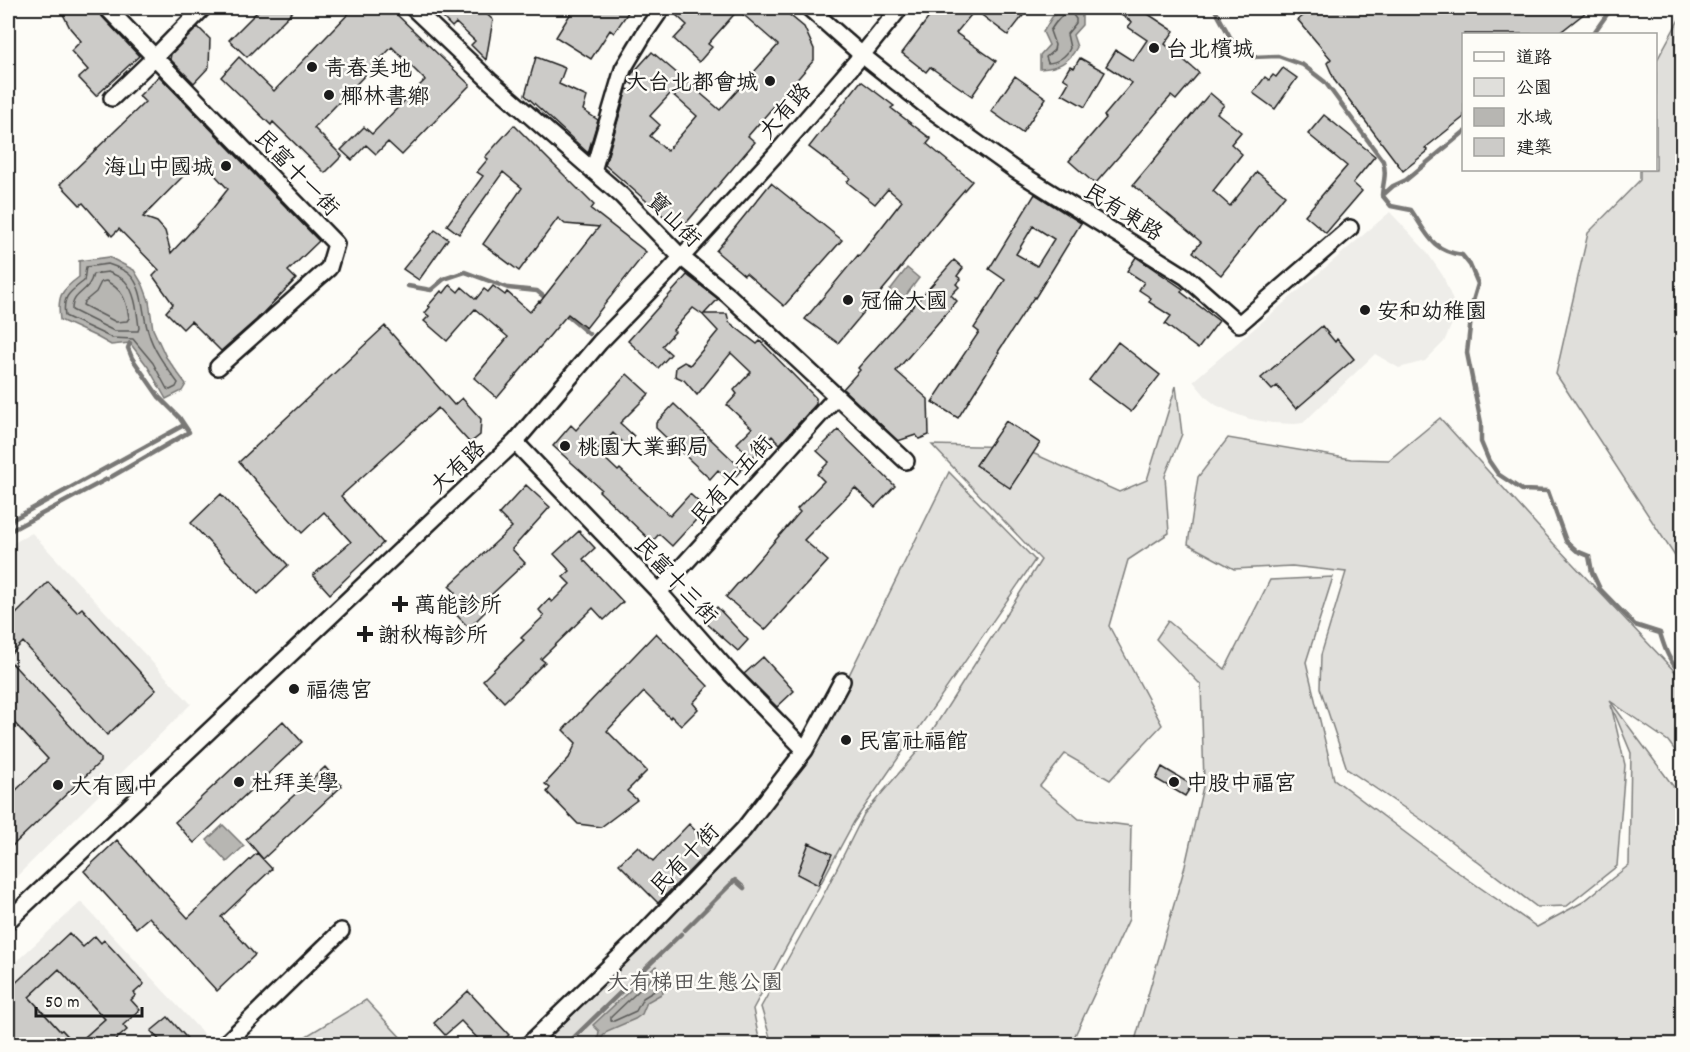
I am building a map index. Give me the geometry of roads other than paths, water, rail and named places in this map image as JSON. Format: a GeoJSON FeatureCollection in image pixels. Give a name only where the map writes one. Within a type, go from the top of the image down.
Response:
{"type":"FeatureCollection","features":[{"type":"Feature","properties":{"kind":"street","name":"民富十一街"},"geometry":{"type":"LineString","coordinates":[[107,8],[336,244],[329,268],[218,367]]}},
{"type":"Feature","properties":{"kind":"street"},"geometry":{"type":"LineString","coordinates":[[112,98],[203,8]]}},
{"type":"Feature","properties":{"kind":"street","name":"寶山街"},"geometry":{"type":"LineString","coordinates":[[413,8],[490,81],[622,196],[681,257],[728,295],[906,461]]}},
{"type":"Feature","properties":{"kind":"street"},"geometry":{"type":"LineString","coordinates":[[593,171],[624,69],[662,8]]}},
{"type":"Feature","properties":{"kind":"street"},"geometry":{"type":"LineString","coordinates":[[809,8],[862,55]]}},
{"type":"Feature","properties":{"kind":"street","name":"大有路"},"geometry":{"type":"LineString","coordinates":[[8,921],[515,442],[600,342],[775,155],[900,8]]}},
{"type":"Feature","properties":{"kind":"street","name":"民有東路"},"geometry":{"type":"LineString","coordinates":[[862,55],[930,109],[1015,170],[1186,277],[1239,324],[1350,228]]}},
{"type":"Feature","properties":{"kind":"street","name":"民有十五街"},"geometry":{"type":"LineString","coordinates":[[659,592],[836,397]]}},
{"type":"Feature","properties":{"kind":"street","name":"民富十三街"},"geometry":{"type":"LineString","coordinates":[[515,442],[659,592],[731,674],[806,750]]}},
{"type":"Feature","properties":{"kind":"street","name":"民有十街"},"geometry":{"type":"LineString","coordinates":[[529,1044],[635,942],[742,830],[806,750],[842,681]]}},
{"type":"Feature","properties":{"kind":"street"},"geometry":{"type":"LineString","coordinates":[[225,1044],[341,931]]}},
{"type":"Feature","properties":{"kind":"water"},"geometry":{"type":"Polygon","coordinates":[[[1063,8],[1075,8],[1082,15],[1082,25],[1073,35],[1077,47],[1062,64],[1040,69],[1040,55],[1049,45],[1043,32],[1052,17],[1063,8]]]}},
{"type":"Feature","properties":{"kind":"water"},"geometry":{"type":"Polygon","coordinates":[[[109,257],[134,270],[149,301],[153,329],[166,357],[186,384],[182,391],[166,399],[148,367],[130,343],[111,345],[60,320],[61,295],[79,277],[79,261],[109,257]]]}},
{"type":"Feature","properties":{"kind":"water"},"geometry":{"type":"Polygon","coordinates":[[[907,268],[919,278],[898,306],[887,305],[886,295],[907,268]]]}},
{"type":"Feature","properties":{"kind":"water"},"geometry":{"type":"Polygon","coordinates":[[[223,825],[244,846],[227,862],[207,840],[223,825]]]}},
{"type":"Feature","properties":{"kind":"water"},"geometry":{"type":"Polygon","coordinates":[[[656,966],[663,979],[661,984],[663,993],[647,1002],[642,1014],[635,1019],[607,1031],[597,1044],[599,1031],[593,1025],[656,966]]]}},
{"type":"Feature","properties":{"kind":"waterway"},"geometry":{"type":"LineString","coordinates":[[1214,8],[1234,44],[1252,57],[1278,56],[1303,65],[1325,82],[1383,161],[1385,174],[1382,195],[1391,206],[1411,210],[1436,245],[1443,250],[1462,255],[1470,265],[1478,284],[1473,301],[1467,353],[1481,423],[1481,442],[1489,461],[1498,474],[1522,490],[1548,491],[1566,541],[1577,551],[1589,556],[1592,572],[1600,589],[1635,625],[1660,633],[1671,660],[1682,674]]}},
{"type":"Feature","properties":{"kind":"waterway"},"geometry":{"type":"LineString","coordinates":[[1594,33],[1608,13],[1606,8]]}},
{"type":"Feature","properties":{"kind":"waterway"},"geometry":{"type":"LineString","coordinates":[[1383,195],[1393,186],[1406,180],[1462,134]]}},
{"type":"Feature","properties":{"kind":"waterway"},"geometry":{"type":"LineString","coordinates":[[408,286],[431,290],[444,279],[465,272],[508,288],[537,291],[548,300]]}},
{"type":"Feature","properties":{"kind":"waterway"},"geometry":{"type":"LineString","coordinates":[[564,313],[589,334]]}},
{"type":"Feature","properties":{"kind":"waterway"},"geometry":{"type":"LineString","coordinates":[[111,477],[189,432],[179,417],[159,397],[132,358],[128,348],[130,343]]}},
{"type":"Feature","properties":{"kind":"waterway"},"geometry":{"type":"LineString","coordinates":[[8,522],[184,425]]}},
{"type":"Feature","properties":{"kind":"waterway"},"geometry":{"type":"LineString","coordinates":[[8,532],[107,479]]}},
{"type":"Feature","properties":{"kind":"waterway"},"geometry":{"type":"LineString","coordinates":[[685,930],[735,880],[744,888]]}},
{"type":"Feature","properties":{"kind":"waterway"},"geometry":{"type":"LineString","coordinates":[[567,1044],[681,934]]}},
{"type":"Feature","properties":{"kind":"place","name":"台北檳城"},"geometry":{"type":"Point","coordinates":[1154,48]}},
{"type":"Feature","properties":{"kind":"place","name":"青春美地"},"geometry":{"type":"Point","coordinates":[312,67]}},
{"type":"Feature","properties":{"kind":"place","name":"大台北都會城"},"geometry":{"type":"Point","coordinates":[770,81]}},
{"type":"Feature","properties":{"kind":"place","name":"椰林書鄉"},"geometry":{"type":"Point","coordinates":[329,95]}},
{"type":"Feature","properties":{"kind":"place","name":"海山中國城"},"geometry":{"type":"Point","coordinates":[226,166]}},
{"type":"Feature","properties":{"kind":"place","name":"冠倫大國"},"geometry":{"type":"Point","coordinates":[848,300]}},
{"type":"Feature","properties":{"kind":"place","name":"安和幼稚園"},"geometry":{"type":"Point","coordinates":[1365,310]}},
{"type":"Feature","properties":{"kind":"place","name":"桃園大業郵局"},"geometry":{"type":"Point","coordinates":[565,446]}},
{"type":"Feature","properties":{"kind":"place","name":"萬能診所"},"geometry":{"type":"Point","coordinates":[400,604]}},
{"type":"Feature","properties":{"kind":"place","name":"謝秋梅診所"},"geometry":{"type":"Point","coordinates":[365,634]}},
{"type":"Feature","properties":{"kind":"place","name":"福德宮"},"geometry":{"type":"Point","coordinates":[294,689]}},
{"type":"Feature","properties":{"kind":"place","name":"民富社福館"},"geometry":{"type":"Point","coordinates":[846,740]}},
{"type":"Feature","properties":{"kind":"place","name":"杜拜美學"},"geometry":{"type":"Point","coordinates":[239,782]}},
{"type":"Feature","properties":{"kind":"place","name":"中股中福宮"},"geometry":{"type":"Point","coordinates":[1174,782]}},
{"type":"Feature","properties":{"kind":"place","name":"大有國中"},"geometry":{"type":"Point","coordinates":[58,785]}},
{"type":"Feature","properties":{"kind":"park label","name":"大有梯田生態公園"},"geometry":{"type":"Point","coordinates":[695,981]}}]}
